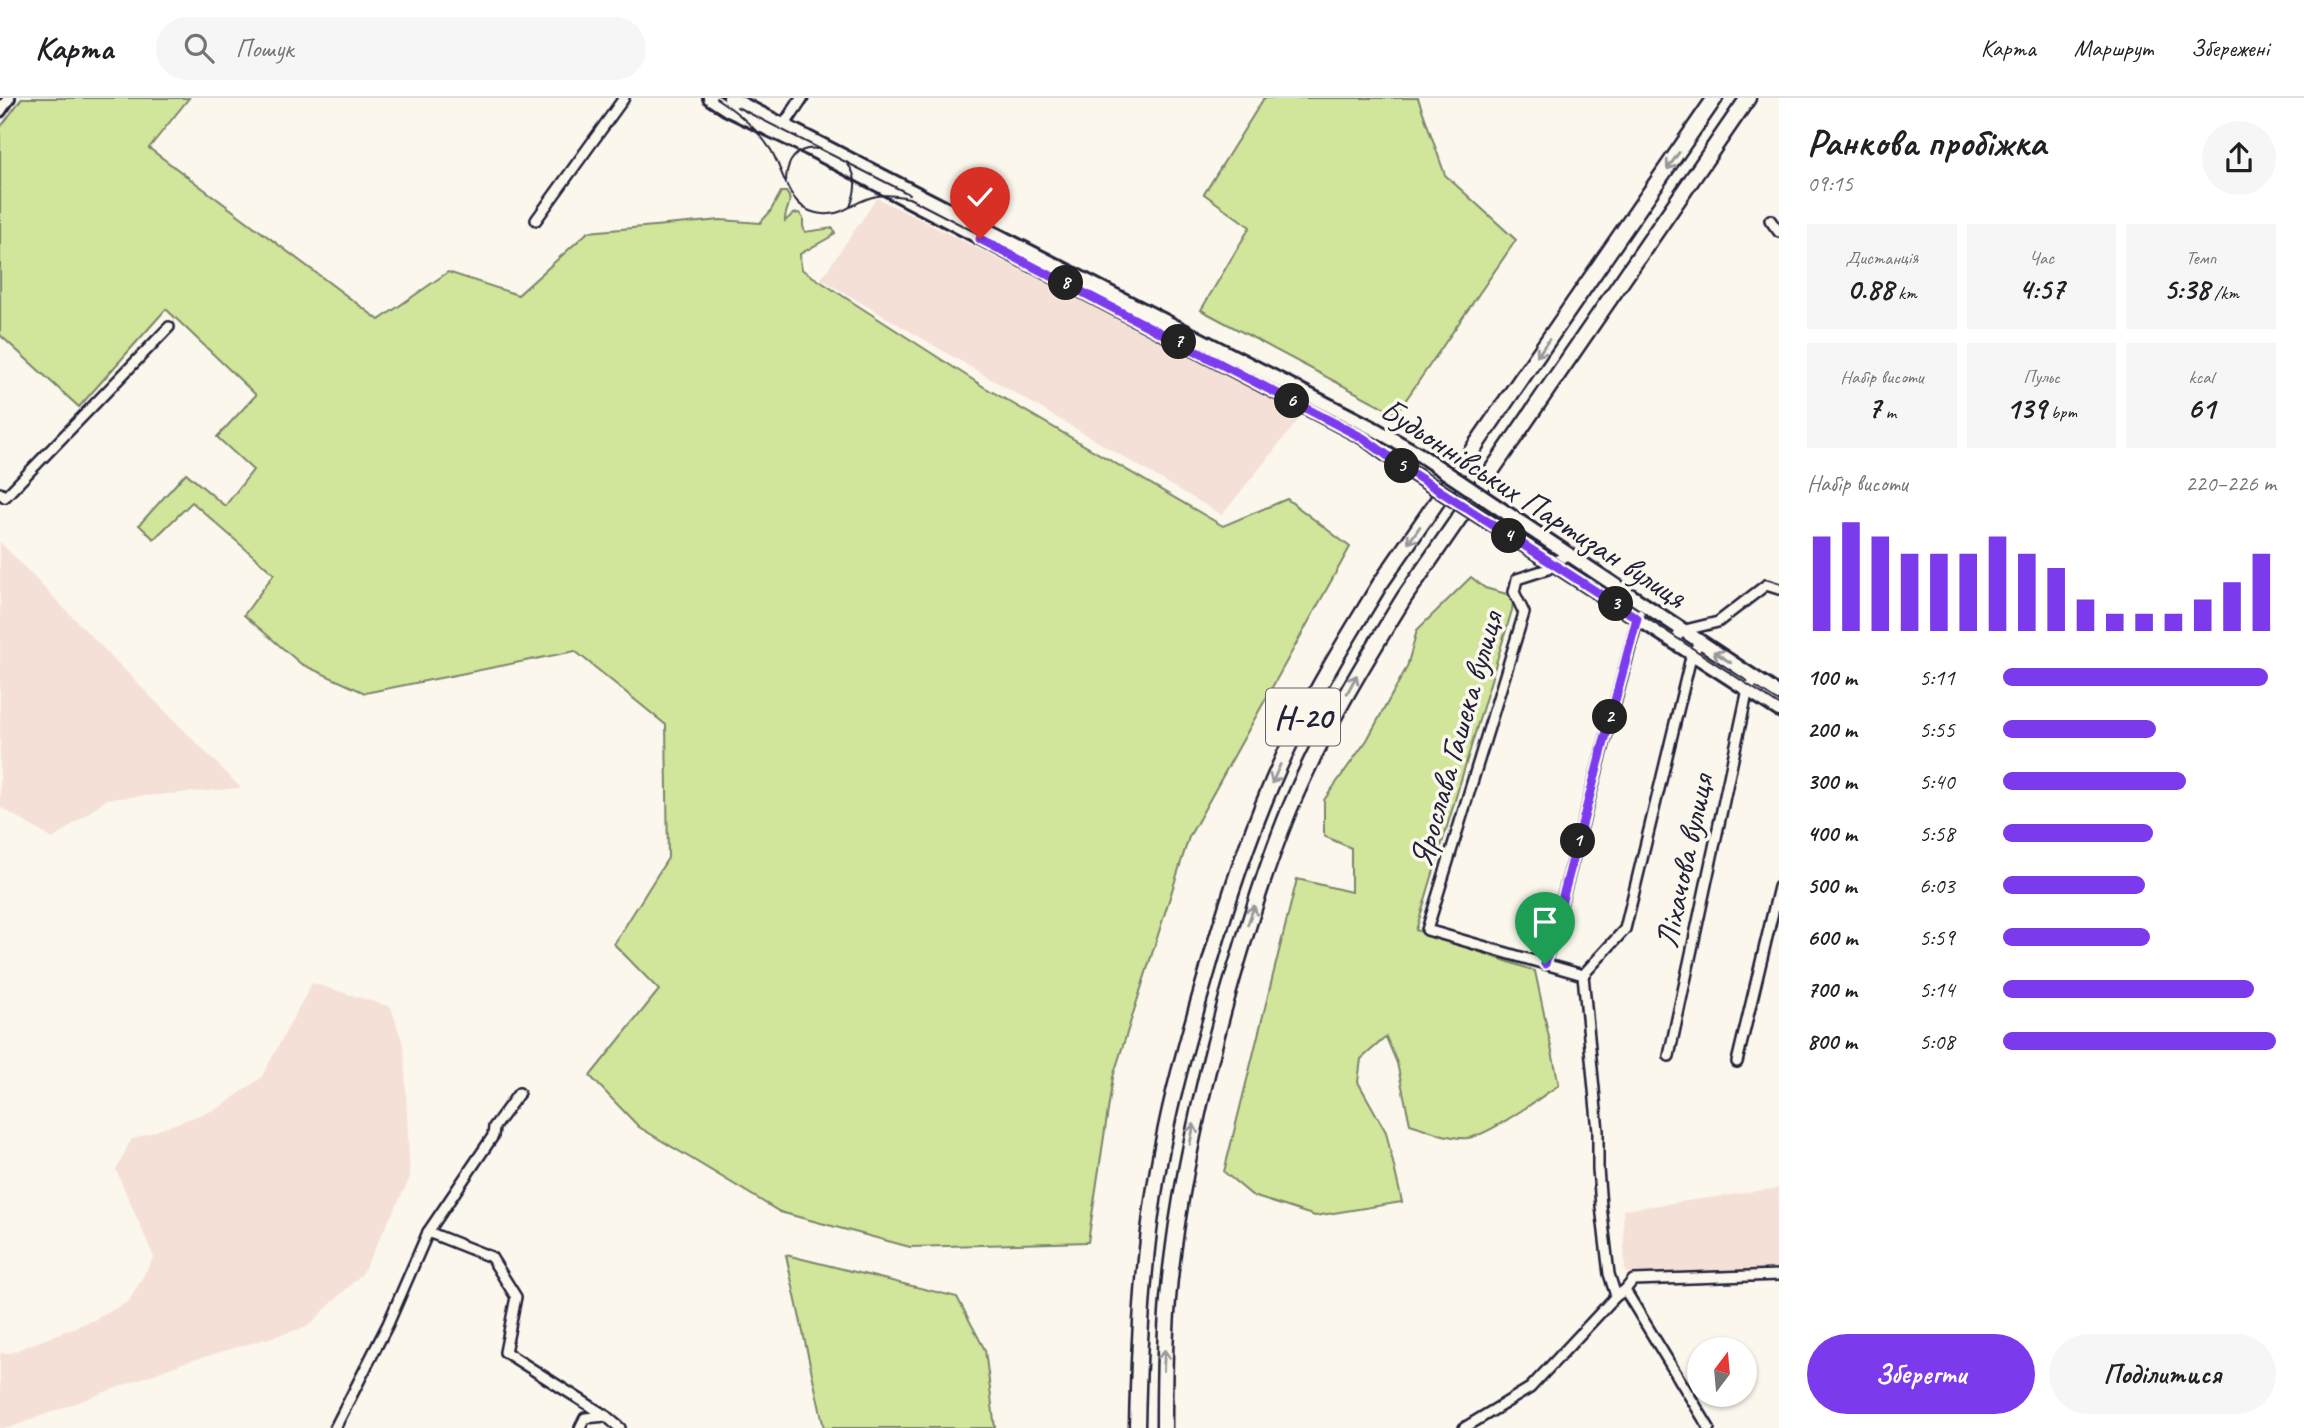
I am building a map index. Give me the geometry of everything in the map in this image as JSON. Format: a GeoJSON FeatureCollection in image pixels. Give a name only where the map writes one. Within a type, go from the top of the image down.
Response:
{"type":"FeatureCollection","features":[{"type":"Feature","properties":{"kind":"main road","name":"Будьоннівських Партизан вулиця"},"geometry":{"type":"LineString","coordinates":[[710,98],[727,109],[781,129]]}},
{"type":"Feature","properties":{"kind":"main road","name":"Будьоннівських Партизан вулиця"},"geometry":{"type":"LineString","coordinates":[[730,98],[781,129],[1367,433],[1420,455],[1568,555],[1641,612]]}},
{"type":"Feature","properties":{"kind":"main road","name":"Н-20"},"geometry":{"type":"LineString","coordinates":[[1138,1428],[1138,1359],[1146,1260],[1167,1124],[1184,1050],[1222,919],[1245,849],[1295,731],[1380,584],[1715,98]]}},
{"type":"Feature","properties":{"kind":"main road","name":"Н-20"},"geometry":{"type":"LineString","coordinates":[[1164,1428],[1164,1362],[1172,1256],[1193,1131],[1247,925],[1291,806],[1319,746],[1360,670],[1404,598],[1748,98]]}},
{"type":"Feature","properties":{"kind":"main road"},"geometry":{"type":"LineString","coordinates":[[1561,322],[1584,336]]}},
{"type":"Feature","properties":{"kind":"main road","name":"Будьоннівських Партизан вулиця"},"geometry":{"type":"LineString","coordinates":[[1367,433],[1409,471],[1529,548],[1641,612],[1752,684],[1779,710]]}},
{"type":"Feature","properties":{"kind":"main road","name":"Будьоннівських Партизан вулиця"},"geometry":{"type":"LineString","coordinates":[[1752,684],[1779,694]]}},
{"type":"Feature","properties":{"kind":"street"},"geometry":{"type":"LineString","coordinates":[[0,111],[9,98]]}},
{"type":"Feature","properties":{"kind":"street"},"geometry":{"type":"LineString","coordinates":[[536,220],[624,98]]}},
{"type":"Feature","properties":{"kind":"street"},"geometry":{"type":"LineString","coordinates":[[781,129],[802,98]]}},
{"type":"Feature","properties":{"kind":"street"},"geometry":{"type":"LineString","coordinates":[[1770,220],[1779,232]]}},
{"type":"Feature","properties":{"kind":"street"},"geometry":{"type":"LineString","coordinates":[[3,495],[169,327]]}},
{"type":"Feature","properties":{"kind":"street","name":"Ярослава Гашека вулиця"},"geometry":{"type":"LineString","coordinates":[[1545,964],[1427,930],[1524,613],[1514,592],[1517,579],[1548,569],[1553,562],[1568,555]]}},
{"type":"Feature","properties":{"kind":"street"},"geometry":{"type":"LineString","coordinates":[[1678,636],[1718,622],[1766,585],[1779,589]]}},
{"type":"Feature","properties":{"kind":"street"},"geometry":{"type":"LineString","coordinates":[[1583,975],[1545,964],[1641,612]]}},
{"type":"Feature","properties":{"kind":"street"},"geometry":{"type":"LineString","coordinates":[[1616,1296],[1609,1273],[1601,1206],[1598,1131],[1583,975],[1625,929],[1696,648]]}},
{"type":"Feature","properties":{"kind":"street","name":"Ліхачова вулиця"},"geometry":{"type":"LineString","coordinates":[[1669,1056],[1752,684]]}},
{"type":"Feature","properties":{"kind":"street"},"geometry":{"type":"LineString","coordinates":[[1737,1062],[1779,887]]}},
{"type":"Feature","properties":{"kind":"street"},"geometry":{"type":"LineString","coordinates":[[335,1428],[388,1324],[429,1232],[494,1136],[494,1127],[519,1093]]}},
{"type":"Feature","properties":{"kind":"street"},"geometry":{"type":"LineString","coordinates":[[429,1232],[491,1257],[516,1297],[505,1352],[606,1416],[620,1428]]}},
{"type":"Feature","properties":{"kind":"street"},"geometry":{"type":"LineString","coordinates":[[1464,1428],[1530,1388],[1633,1280],[1779,1275]]}},
{"type":"Feature","properties":{"kind":"street"},"geometry":{"type":"LineString","coordinates":[[1625,1290],[1709,1428]]}},
{"type":"Feature","properties":{"kind":"street"},"geometry":{"type":"LineString","coordinates":[[580,1428],[585,1418],[606,1416]]}},
{"type":"Feature","properties":{"kind":"shaded area"},"geometry":{"type":"Polygon","coordinates":[[[877,198],[1305,412],[1222,515],[821,279],[877,198]]]}},
{"type":"Feature","properties":{"kind":"shaded area"},"geometry":{"type":"Polygon","coordinates":[[[0,542],[241,788],[107,799],[53,839],[0,807],[0,542]]]}},
{"type":"Feature","properties":{"kind":"shaded area"},"geometry":{"type":"Polygon","coordinates":[[[312,983],[391,1007],[404,1047],[410,1178],[362,1274],[307,1327],[183,1363],[9,1428],[0,1428],[0,1353],[10,1353],[96,1319],[129,1301],[154,1257],[116,1170],[131,1140],[219,1108],[261,1078],[312,983]]]}},
{"type":"Feature","properties":{"kind":"shaded area"},"geometry":{"type":"Polygon","coordinates":[[[1779,1188],[1779,1269],[1625,1273],[1623,1210],[1779,1188]]]}},
{"type":"Feature","properties":{"kind":"green space"},"geometry":{"type":"Polygon","coordinates":[[[22,98],[189,98],[149,148],[379,320],[448,272],[518,295],[588,232],[721,220],[760,223],[770,212],[781,192],[786,192],[790,199],[785,221],[793,214],[799,213],[803,218],[805,232],[833,228],[835,233],[800,254],[801,269],[984,387],[1223,526],[1287,499],[1350,547],[1189,837],[1113,1077],[1088,1242],[910,1247],[780,1212],[639,1127],[590,1076],[659,990],[614,944],[668,858],[666,725],[575,651],[365,693],[301,664],[244,615],[274,574],[192,502],[154,539],[139,525],[186,473],[225,506],[253,470],[217,437],[256,395],[166,309],[79,407],[0,335],[0,128],[22,98]]]}},
{"type":"Feature","properties":{"kind":"green space"},"geometry":{"type":"Polygon","coordinates":[[[1264,98],[1418,98],[1445,175],[1516,240],[1396,414],[1201,310],[1250,227],[1204,194],[1264,98]]]}},
{"type":"Feature","properties":{"kind":"green space"},"geometry":{"type":"Polygon","coordinates":[[[1471,577],[1485,588],[1514,596],[1512,610],[1416,930],[1535,971],[1559,1085],[1478,1135],[1468,1138],[1446,1136],[1410,1124],[1397,1063],[1386,1037],[1361,1059],[1358,1082],[1386,1132],[1402,1202],[1315,1216],[1253,1196],[1224,1172],[1297,879],[1351,892],[1351,848],[1324,836],[1324,800],[1367,740],[1407,667],[1417,630],[1471,577]]]}},
{"type":"Feature","properties":{"kind":"green space"},"geometry":{"type":"Polygon","coordinates":[[[786,1255],[957,1297],[985,1350],[995,1428],[824,1428],[786,1255]]]}},
{"type":"Feature","properties":{"kind":"tram line"},"geometry":{"type":"LineString","coordinates":[[716,98],[760,135],[776,159],[793,196],[807,209],[826,214],[841,211],[877,196],[909,198],[1366,434],[1779,705]]}},
{"type":"Feature","properties":{"kind":"tram line"},"geometry":{"type":"LineString","coordinates":[[737,107],[909,194]]}},
{"type":"Feature","properties":{"kind":"tram line"},"geometry":{"type":"LineString","coordinates":[[786,181],[788,167],[794,156],[811,148],[819,149]]}},
{"type":"Feature","properties":{"kind":"tram line"},"geometry":{"type":"LineString","coordinates":[[846,162],[853,173],[855,184],[850,207]]}},
{"type":"Feature","properties":{"kind":"route"},"geometry":{"type":"LineString","coordinates":[[980,239],[1363,438],[1409,471],[1637,618],[1545,964]]}}]}
